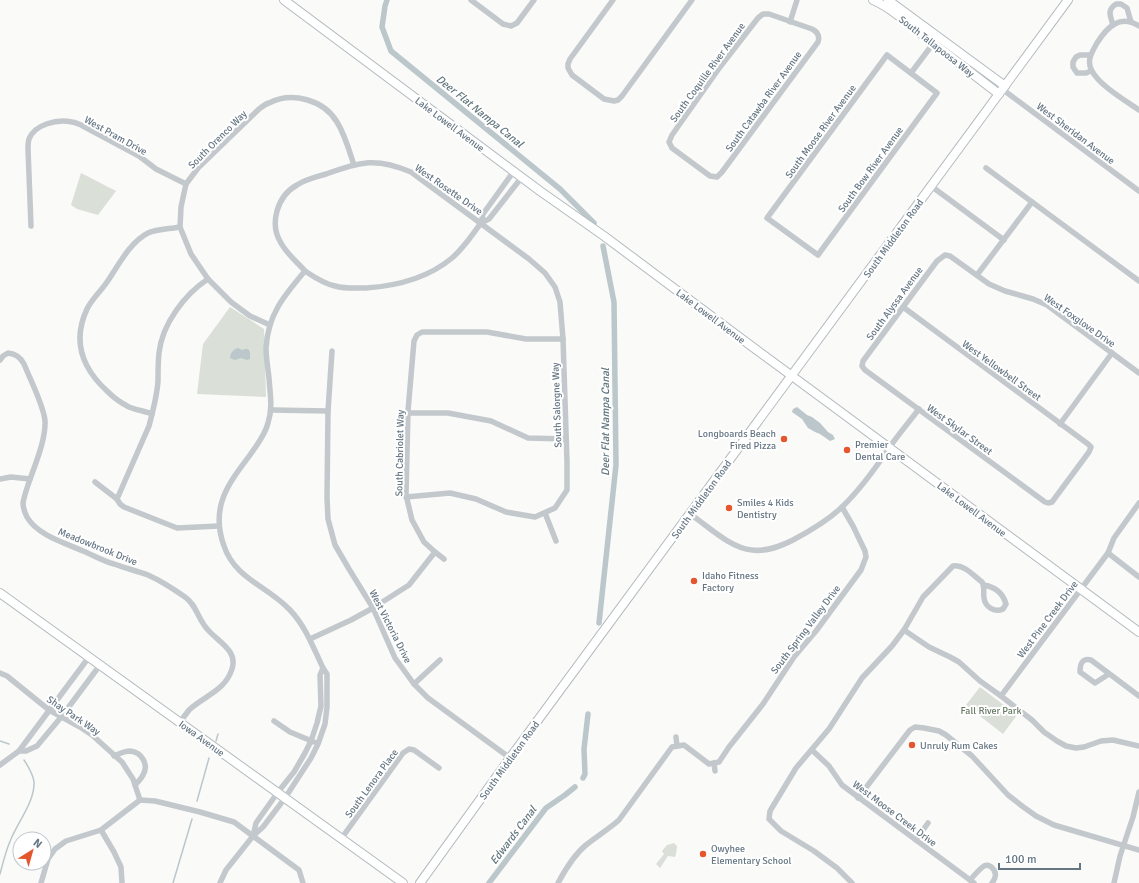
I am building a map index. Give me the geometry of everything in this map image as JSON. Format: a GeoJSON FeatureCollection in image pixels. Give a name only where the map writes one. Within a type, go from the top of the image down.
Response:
{"type":"FeatureCollection","features":[{"type":"Feature","properties":{"kind":"main road","name":"Lake Lowell Avenue"},"geometry":{"type":"LineString","coordinates":[[284,0],[1139,632]]}},
{"type":"Feature","properties":{"kind":"main road","name":"South Tallapoosa Way"},"geometry":{"type":"LineString","coordinates":[[873,0],[936,40]]}},
{"type":"Feature","properties":{"kind":"main road","name":"South Tallapoosa Way"},"geometry":{"type":"LineString","coordinates":[[888,0],[936,40],[1002,90]]}},
{"type":"Feature","properties":{"kind":"main road","name":"South Middleton Road"},"geometry":{"type":"LineString","coordinates":[[420,883],[510,758],[1068,0]]}},
{"type":"Feature","properties":{"kind":"main road","name":"Iowa Avenue"},"geometry":{"type":"LineString","coordinates":[[0,593],[278,792],[402,883]]}},
{"type":"Feature","properties":{"kind":"street"},"geometry":{"type":"LineString","coordinates":[[471,0],[503,24],[511,26],[517,23],[534,0]]}},
{"type":"Feature","properties":{"kind":"street"},"geometry":{"type":"LineString","coordinates":[[613,0],[570,59],[568,68],[572,75],[604,99],[614,101],[618,100],[622,96],[692,0]]}},
{"type":"Feature","properties":{"kind":"street"},"geometry":{"type":"LineString","coordinates":[[790,22],[797,0]]}},
{"type":"Feature","properties":{"kind":"street"},"geometry":{"type":"LineString","coordinates":[[1113,25],[1110,9],[1116,4],[1121,4],[1127,8],[1131,22]]}},
{"type":"Feature","properties":{"kind":"street","name":"South Coquille River Avenue"},"geometry":{"type":"LineString","coordinates":[[717,177],[710,176],[672,148],[669,142],[672,135],[717,71],[758,18],[763,14],[769,14],[790,22]]}},
{"type":"Feature","properties":{"kind":"street","name":"South Catawba River Avenue"},"geometry":{"type":"LineString","coordinates":[[717,177],[818,42],[818,34],[812,29],[790,22]]}},
{"type":"Feature","properties":{"kind":"street"},"geometry":{"type":"LineString","coordinates":[[1139,26],[1131,22],[1121,22],[1113,25],[1106,30],[1090,55],[1091,71],[1101,82],[1139,110]]}},
{"type":"Feature","properties":{"kind":"street"},"geometry":{"type":"LineString","coordinates":[[911,73],[936,40]]}},
{"type":"Feature","properties":{"kind":"street","name":"South Moose River Avenue"},"geometry":{"type":"LineString","coordinates":[[818,255],[767,218],[887,55],[911,73]]}},
{"type":"Feature","properties":{"kind":"street"},"geometry":{"type":"LineString","coordinates":[[1090,55],[1080,55],[1076,57],[1072,62],[1072,67],[1077,73],[1086,73],[1091,71]]}},
{"type":"Feature","properties":{"kind":"street","name":"South Bow River Avenue"},"geometry":{"type":"LineString","coordinates":[[818,255],[937,93],[911,73]]}},
{"type":"Feature","properties":{"kind":"street","name":"West Sheridan Avenue"},"geometry":{"type":"LineString","coordinates":[[1002,90],[1139,191]]}},
{"type":"Feature","properties":{"kind":"street","name":"South Orenco Way"},"geometry":{"type":"LineString","coordinates":[[270,325],[243,312],[231,302],[208,279],[191,254],[180,227],[181,207],[186,184],[198,168],[259,109],[270,102],[283,98],[297,97],[313,102],[326,109],[336,120],[346,138],[354,165]]}},
{"type":"Feature","properties":{"kind":"street","name":"West Pram Drive"},"geometry":{"type":"LineString","coordinates":[[31,226],[28,149],[29,140],[37,128],[45,124],[72,122],[81,125],[139,156],[156,168],[186,184]]}},
{"type":"Feature","properties":{"kind":"street","name":"West Rosette Drive"},"geometry":{"type":"LineString","coordinates":[[481,223],[460,250],[451,259],[435,270],[399,283],[374,287],[352,288],[335,286],[318,280],[305,271],[290,256],[280,242],[275,219],[277,208],[282,199],[296,185],[306,180],[354,165],[370,162],[396,165],[411,172],[481,223],[529,259],[545,273],[555,287]]}},
{"type":"Feature","properties":{"kind":"street"},"geometry":{"type":"LineString","coordinates":[[986,168],[1139,281]]}},
{"type":"Feature","properties":{"kind":"street"},"geometry":{"type":"LineString","coordinates":[[481,223],[483,214],[514,171]]}},
{"type":"Feature","properties":{"kind":"street"},"geometry":{"type":"LineString","coordinates":[[481,223],[489,219],[522,177]]}},
{"type":"Feature","properties":{"kind":"street"},"geometry":{"type":"LineString","coordinates":[[931,186],[1004,240]]}},
{"type":"Feature","properties":{"kind":"street"},"geometry":{"type":"LineString","coordinates":[[977,276],[1032,202]]}},
{"type":"Feature","properties":{"kind":"street"},"geometry":{"type":"LineString","coordinates":[[152,414],[128,406],[119,401],[98,383],[89,372],[82,355],[80,341],[82,323],[87,309],[92,301],[139,238],[148,233],[180,227]]}},
{"type":"Feature","properties":{"kind":"street","name":"West Foxglove Drive"},"geometry":{"type":"LineString","coordinates":[[945,255],[950,256],[989,284],[1047,305],[1139,373]]}},
{"type":"Feature","properties":{"kind":"street","name":"South Alyssa Avenue"},"geometry":{"type":"LineString","coordinates":[[862,366],[863,361],[937,261],[945,255]]}},
{"type":"Feature","properties":{"kind":"street"},"geometry":{"type":"LineString","coordinates":[[220,883],[226,870],[253,836],[263,827],[285,798],[304,769],[318,744],[325,724],[328,707],[327,674],[310,639],[290,610],[278,598],[263,587],[251,581],[238,569],[231,560],[224,546],[219,526],[220,509],[228,486],[261,440],[268,425],[272,410],[266,348],[270,325],[276,308],[305,271]]}},
{"type":"Feature","properties":{"kind":"street"},"geometry":{"type":"LineString","coordinates":[[118,498],[152,414],[158,382],[159,352],[163,335],[172,318],[189,294],[208,279]]}},
{"type":"Feature","properties":{"kind":"street","name":"South Salorgne Way"},"geometry":{"type":"LineString","coordinates":[[545,513],[555,508],[567,490],[563,338],[560,302],[555,287]]}},
{"type":"Feature","properties":{"kind":"street","name":"West Yellowbell Street"},"geometry":{"type":"LineString","coordinates":[[903,307],[1091,447]]}},
{"type":"Feature","properties":{"kind":"street","name":"South Cabriolet Way"},"geometry":{"type":"LineString","coordinates":[[444,559],[424,542],[412,520],[406,497],[408,413],[414,340],[417,335],[422,332],[487,332],[526,340],[563,338]]}},
{"type":"Feature","properties":{"kind":"street","name":"West Victoria Drive"},"geometry":{"type":"LineString","coordinates":[[332,351],[328,411],[327,498],[328,519],[335,545],[374,608],[395,658],[414,684],[428,698],[510,758]]}},
{"type":"Feature","properties":{"kind":"street","name":"Meadowbrook Drive"},"geometry":{"type":"LineString","coordinates":[[1,358],[8,353],[17,355],[21,359],[42,408],[45,419],[45,428],[37,460],[23,503],[24,510],[33,525],[48,536],[112,563],[149,576],[186,597],[193,604],[208,631],[231,652],[234,660],[228,678],[213,694],[190,710],[180,722]]}},
{"type":"Feature","properties":{"kind":"street"},"geometry":{"type":"LineString","coordinates":[[1060,424],[1112,353]]}},
{"type":"Feature","properties":{"kind":"street","name":"West Skylar Street"},"geometry":{"type":"LineString","coordinates":[[862,366],[865,370],[1045,502],[1052,502],[1089,452],[1091,447]]}},
{"type":"Feature","properties":{"kind":"street"},"geometry":{"type":"LineString","coordinates":[[690,514],[737,546],[752,550],[769,550],[787,543],[826,521],[842,507],[859,488],[918,409]]}},
{"type":"Feature","properties":{"kind":"street"},"geometry":{"type":"LineString","coordinates":[[272,410],[328,411]]}},
{"type":"Feature","properties":{"kind":"street"},"geometry":{"type":"LineString","coordinates":[[408,413],[448,413],[491,422],[528,438],[566,439]]}},
{"type":"Feature","properties":{"kind":"street"},"geometry":{"type":"LineString","coordinates":[[0,479],[11,477],[30,479]]}},
{"type":"Feature","properties":{"kind":"street"},"geometry":{"type":"LineString","coordinates":[[95,482],[118,498],[120,504],[124,507],[177,528],[219,526]]}},
{"type":"Feature","properties":{"kind":"street"},"geometry":{"type":"LineString","coordinates":[[406,497],[450,494],[476,499],[506,512],[535,517],[545,513],[556,541]]}},
{"type":"Feature","properties":{"kind":"street","name":"West Pine Creek Drive"},"geometry":{"type":"LineString","coordinates":[[1001,696],[1108,553],[1114,538],[1139,503]]}},
{"type":"Feature","properties":{"kind":"street","name":"South Spring Valley Drive"},"geometry":{"type":"LineString","coordinates":[[714,763],[719,762],[763,704],[794,657],[816,631],[861,570],[866,557],[865,551],[842,507]]}},
{"type":"Feature","properties":{"kind":"street"},"geometry":{"type":"LineString","coordinates":[[310,639],[374,608],[409,586],[435,552]]}},
{"type":"Feature","properties":{"kind":"street"},"geometry":{"type":"LineString","coordinates":[[1108,553],[1139,577]]}},
{"type":"Feature","properties":{"kind":"street"},"geometry":{"type":"LineString","coordinates":[[852,883],[837,868],[814,850],[781,831],[769,819],[770,811],[796,768],[829,730],[862,678],[892,646],[904,630],[923,597],[953,566],[959,566],[964,568],[984,585],[989,586],[1001,593],[1005,598],[1006,604],[1003,609],[996,611],[991,609],[985,603],[984,585]]}},
{"type":"Feature","properties":{"kind":"street"},"geometry":{"type":"LineString","coordinates":[[904,630],[929,647],[959,662],[980,681],[1032,720],[1044,732],[1066,746],[1076,748],[1084,747],[1101,741],[1113,740],[1139,746]]}},
{"type":"Feature","properties":{"kind":"street"},"geometry":{"type":"LineString","coordinates":[[0,765],[19,751],[89,657]]}},
{"type":"Feature","properties":{"kind":"street"},"geometry":{"type":"LineString","coordinates":[[1109,674],[1095,683],[1080,672],[1080,666],[1083,661],[1087,659],[1091,660],[1139,696]]}},
{"type":"Feature","properties":{"kind":"street"},"geometry":{"type":"LineString","coordinates":[[414,684],[440,660]]}},
{"type":"Feature","properties":{"kind":"street"},"geometry":{"type":"LineString","coordinates":[[19,751],[26,751],[37,746],[62,716],[100,665]]}},
{"type":"Feature","properties":{"kind":"street"},"geometry":{"type":"LineString","coordinates":[[253,836],[256,823],[294,772],[311,741],[321,706],[320,675],[323,668]]}},
{"type":"Feature","properties":{"kind":"street","name":"Shay Park Way"},"geometry":{"type":"LineString","coordinates":[[0,673],[6,676],[49,710],[62,716],[92,735],[122,762],[133,779],[140,800]]}},
{"type":"Feature","properties":{"kind":"street"},"geometry":{"type":"LineString","coordinates":[[321,706],[328,707]]}},
{"type":"Feature","properties":{"kind":"street"},"geometry":{"type":"LineString","coordinates":[[274,721],[290,732],[318,744]]}},
{"type":"Feature","properties":{"kind":"street"},"geometry":{"type":"LineString","coordinates":[[858,798],[910,730],[915,727],[924,728],[939,731],[962,747],[983,766],[1008,795],[1036,816],[1054,825],[1139,850]]}},
{"type":"Feature","properties":{"kind":"street"},"geometry":{"type":"LineString","coordinates":[[676,737],[678,746]]}},
{"type":"Feature","properties":{"kind":"street"},"geometry":{"type":"LineString","coordinates":[[558,883],[567,868],[585,846],[619,820],[672,747],[684,745],[709,764],[714,763],[715,771]]}},
{"type":"Feature","properties":{"kind":"street","name":"South Lenora Place"},"geometry":{"type":"LineString","coordinates":[[341,839],[403,753],[409,748],[439,768]]}},
{"type":"Feature","properties":{"kind":"street","name":"West Moose Creek Drive"},"geometry":{"type":"LineString","coordinates":[[812,750],[829,766],[842,785],[972,882]]}},
{"type":"Feature","properties":{"kind":"street"},"geometry":{"type":"LineString","coordinates":[[114,756],[122,752],[132,751],[142,758],[145,765],[144,773],[134,785]]}},
{"type":"Feature","properties":{"kind":"street"},"geometry":{"type":"LineString","coordinates":[[1114,883],[1123,845],[1133,817],[1139,792]]}},
{"type":"Feature","properties":{"kind":"street"},"geometry":{"type":"LineString","coordinates":[[41,883],[48,859],[55,848],[66,841],[101,830],[140,800],[155,800],[234,822],[299,870],[303,883]]}},
{"type":"Feature","properties":{"kind":"street"},"geometry":{"type":"LineString","coordinates":[[916,840],[928,823]]}},
{"type":"Feature","properties":{"kind":"street"},"geometry":{"type":"LineString","coordinates":[[101,830],[121,867],[122,883]]}},
{"type":"Feature","properties":{"kind":"street"},"geometry":{"type":"LineString","coordinates":[[972,882],[984,866],[988,866],[995,872],[995,877],[992,883]]}},
{"type":"Feature","properties":{"kind":"green space"},"geometry":{"type":"Polygon","coordinates":[[[81,173],[116,191],[98,215],[77,209],[71,205],[81,173]]]}},
{"type":"Feature","properties":{"kind":"green space"},"geometry":{"type":"Polygon","coordinates":[[[230,307],[264,329],[266,397],[197,394],[203,344],[230,307]]]}},
{"type":"Feature","properties":{"kind":"green space","name":"Fall River Park"},"geometry":{"type":"Polygon","coordinates":[[[980,687],[1017,715],[1003,734],[966,705],[980,687]]]}},
{"type":"Feature","properties":{"kind":"green space"},"geometry":{"type":"Polygon","coordinates":[[[674,843],[677,846],[675,857],[668,856],[660,868],[656,864],[664,854],[662,851],[667,845],[674,843]]]}},
{"type":"Feature","properties":{"kind":"shaded area"},"geometry":{"type":"Polygon","coordinates":[[[238,348],[242,350],[248,349],[250,352],[250,359],[247,360],[241,358],[235,360],[230,358],[232,352],[238,348]]]}},
{"type":"Feature","properties":{"kind":"shaded area"},"geometry":{"type":"Polygon","coordinates":[[[797,407],[820,423],[833,435],[835,439],[830,441],[808,428],[802,419],[792,412],[793,409],[797,407]]]}},
{"type":"Feature","properties":{"kind":"waterway","name":"Deer Flat Nampa Canal"},"geometry":{"type":"LineString","coordinates":[[387,0],[382,27],[391,51],[560,189],[594,223]]}},
{"type":"Feature","properties":{"kind":"waterway","name":"Deer Flat Nampa Canal"},"geometry":{"type":"LineString","coordinates":[[599,623],[616,465],[614,302],[603,246]]}},
{"type":"Feature","properties":{"kind":"waterway","name":"Edwards Canal"},"geometry":{"type":"LineString","coordinates":[[583,778],[585,774],[584,749],[588,714]]}},
{"type":"Feature","properties":{"kind":"waterway"},"geometry":{"type":"LineString","coordinates":[[216,741],[218,734]]}},
{"type":"Feature","properties":{"kind":"waterway"},"geometry":{"type":"LineString","coordinates":[[0,741],[9,744]]}},
{"type":"Feature","properties":{"kind":"waterway"},"geometry":{"type":"LineString","coordinates":[[197,801],[209,758]]}},
{"type":"Feature","properties":{"kind":"waterway"},"geometry":{"type":"LineString","coordinates":[[0,874],[9,843],[26,811],[34,789],[33,776],[24,760]]}},
{"type":"Feature","properties":{"kind":"waterway","name":"Edwards Canal"},"geometry":{"type":"LineString","coordinates":[[489,883],[546,808],[575,787]]}},
{"type":"Feature","properties":{"kind":"waterway"},"geometry":{"type":"LineString","coordinates":[[173,883],[192,819]]}},
{"type":"Feature","properties":{"kind":"place","name":"Longboards Beach Fired Pizza"},"geometry":{"type":"Point","coordinates":[784,439]}},
{"type":"Feature","properties":{"kind":"place","name":"Premier Dental Care"},"geometry":{"type":"Point","coordinates":[847,450]}},
{"type":"Feature","properties":{"kind":"place","name":"Smiles 4 Kids Dentistry"},"geometry":{"type":"Point","coordinates":[729,508]}},
{"type":"Feature","properties":{"kind":"place","name":"Idaho Fitness Factory"},"geometry":{"type":"Point","coordinates":[694,581]}},
{"type":"Feature","properties":{"kind":"place","name":"Unruly Rum Cakes"},"geometry":{"type":"Point","coordinates":[912,745]}},
{"type":"Feature","properties":{"kind":"place","name":"Owyhee Elementary School"},"geometry":{"type":"Point","coordinates":[703,854]}}]}
